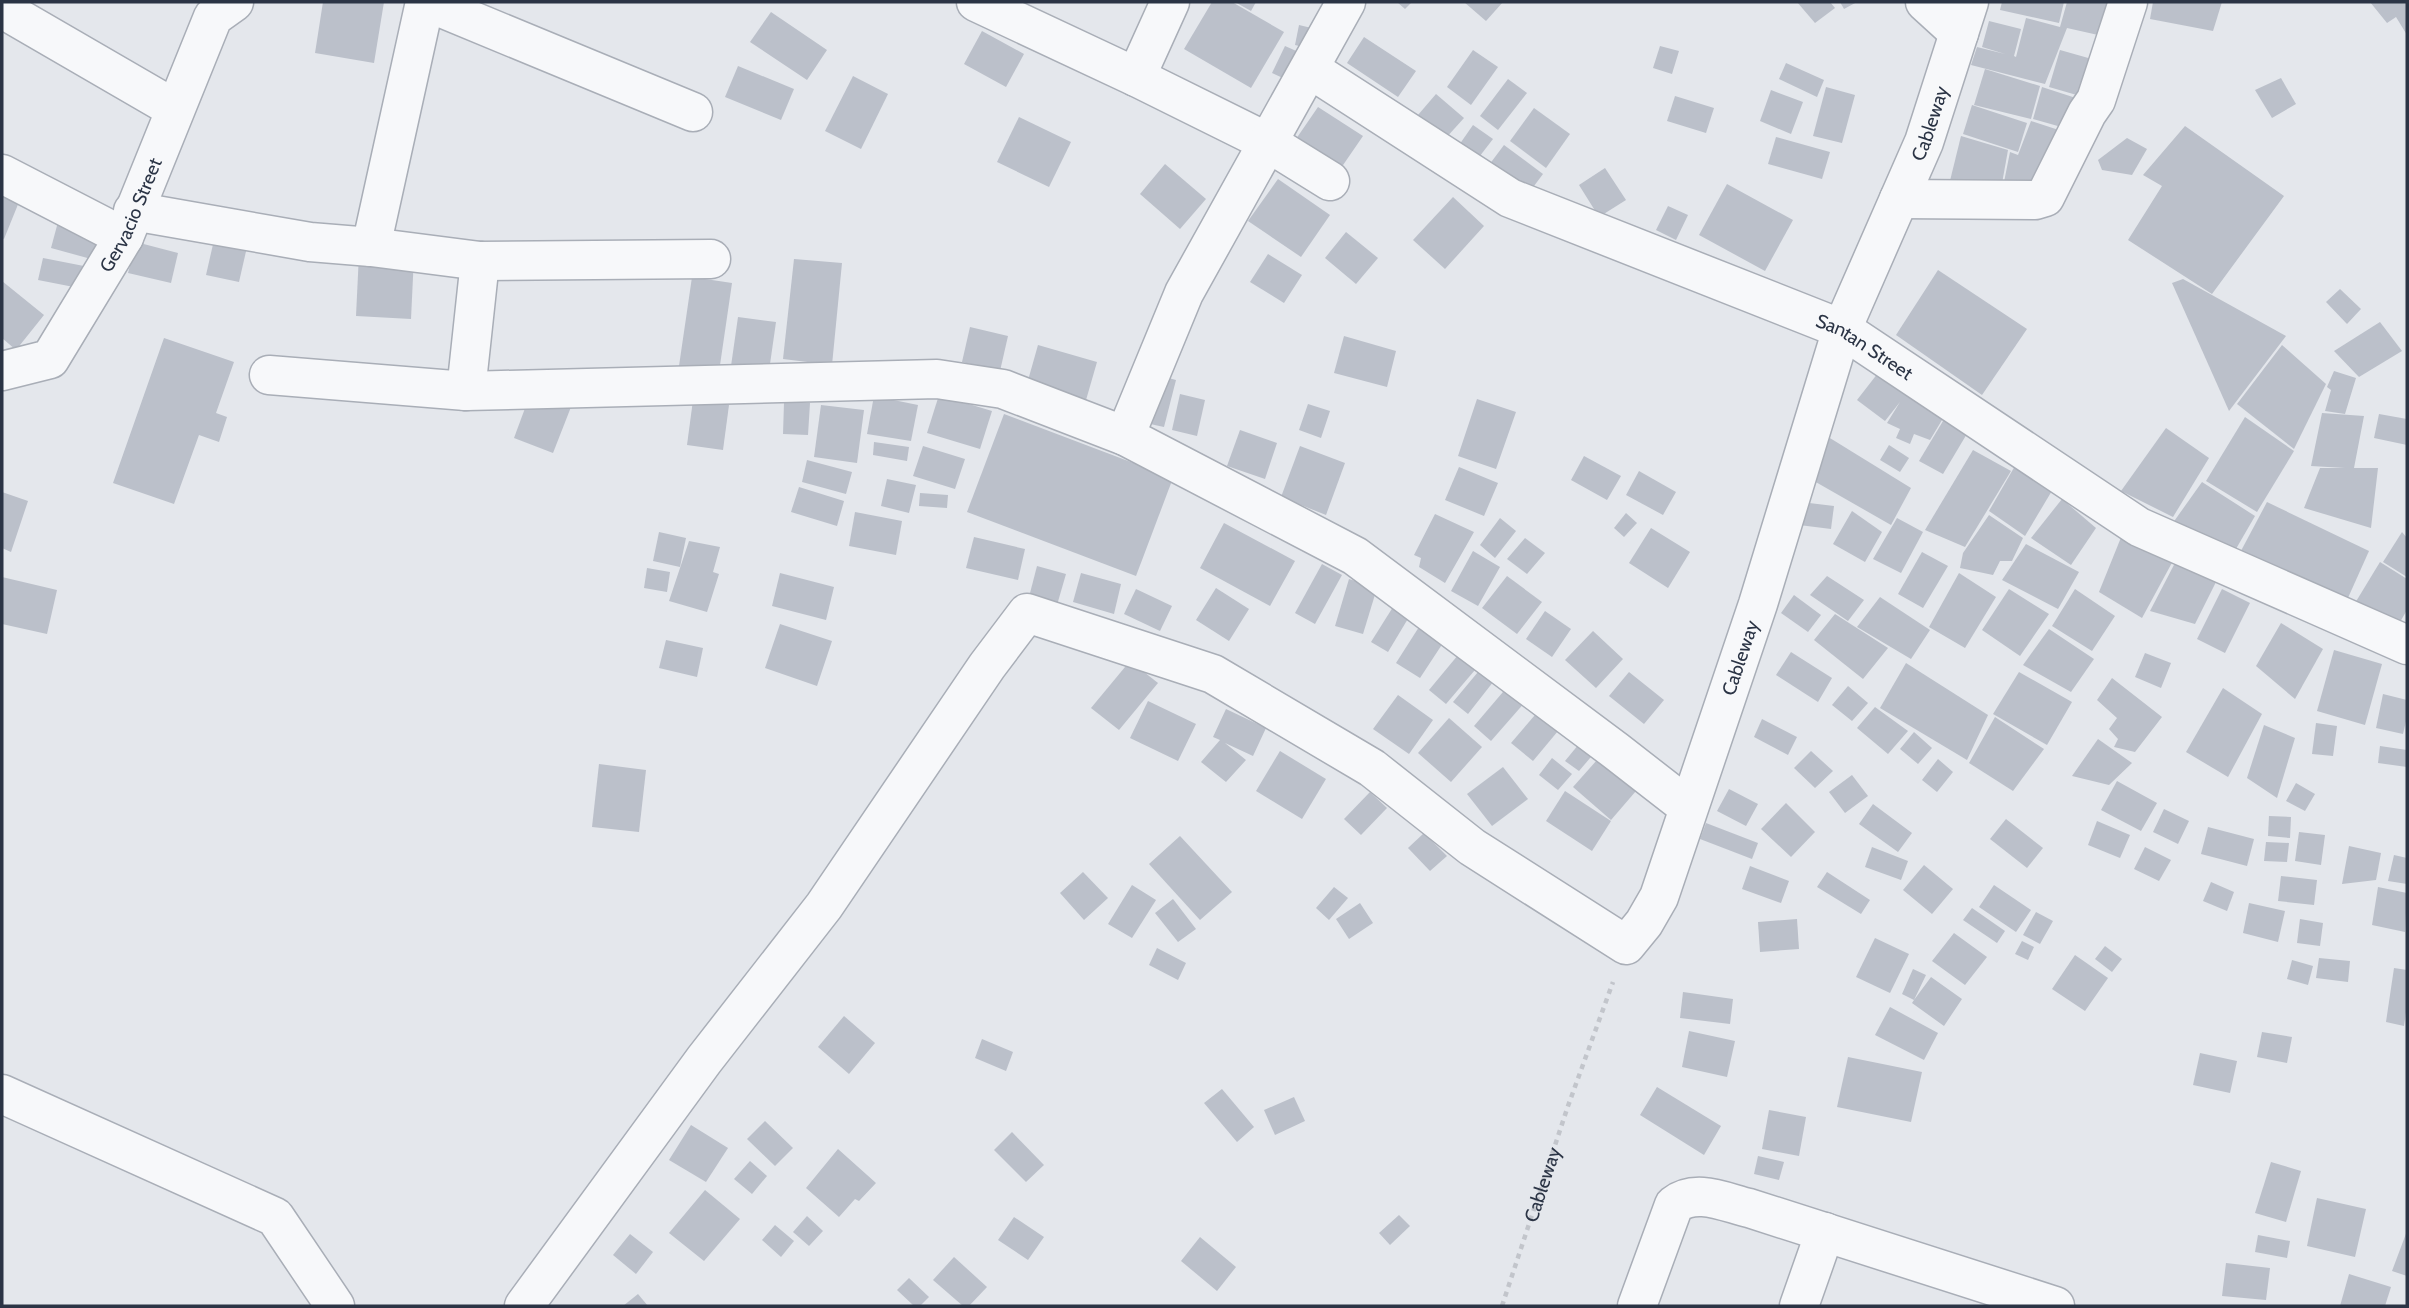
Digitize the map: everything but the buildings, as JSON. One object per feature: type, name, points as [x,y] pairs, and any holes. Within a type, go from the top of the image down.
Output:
[{"type":"street","points":[[371,247],[426,2],[692,112]]},
{"type":"street","points":[[976,2],[1136,76],[1267,142],[1330,181]]},
{"type":"street","points":[[1136,76],[1170,2]]},
{"type":"street","points":[[1125,436],[1184,293],[1346,2]]},
{"type":"street","points":[[1926,2],[1964,17]]},
{"type":"street","points":[[1899,199],[2035,200],[2045,197],[2096,100],[2128,2]]},
{"type":"street","name":"Gervacio Street","points":[[2,371],[50,359],[129,224],[175,109],[223,9]]},
{"type":"street","points":[[6,11],[175,109]]},
{"type":"street","name":"Cableway","points":[[1626,944],[1644,923],[1659,897],[1758,604],[1842,329],[1924,142],[1964,17]]},
{"type":"street","name":"Santan Street","points":[[1310,69],[1510,198],[1842,329],[2139,527],[2407,645]]},
{"type":"street","points":[[2,174],[129,224],[371,247],[480,261],[710,259]]},
{"type":"street","points":[[466,391],[480,261]]},
{"type":"street","points":[[269,374],[466,391],[937,379],[1003,389],[1125,436],[1355,556],[1688,807]]},
{"type":"street","points":[[524,1306],[704,1060],[824,906],[963,700],[1027,613],[1213,674],[1372,768],[1472,847],[1626,944]]},
{"type":"street","points":[[2,1094],[275,1217],[335,1306]]},
{"type":"street","points":[[1637,1306],[1674,1205],[1684,1198],[1701,1196],[1825,1232],[1958,1292],[2054,1306]]},
{"type":"street","points":[[1799,1306],[1825,1232]]},
{"type":"path","name":"Cableway","points":[[1502,1306],[1568,1106],[1626,944]]}]
